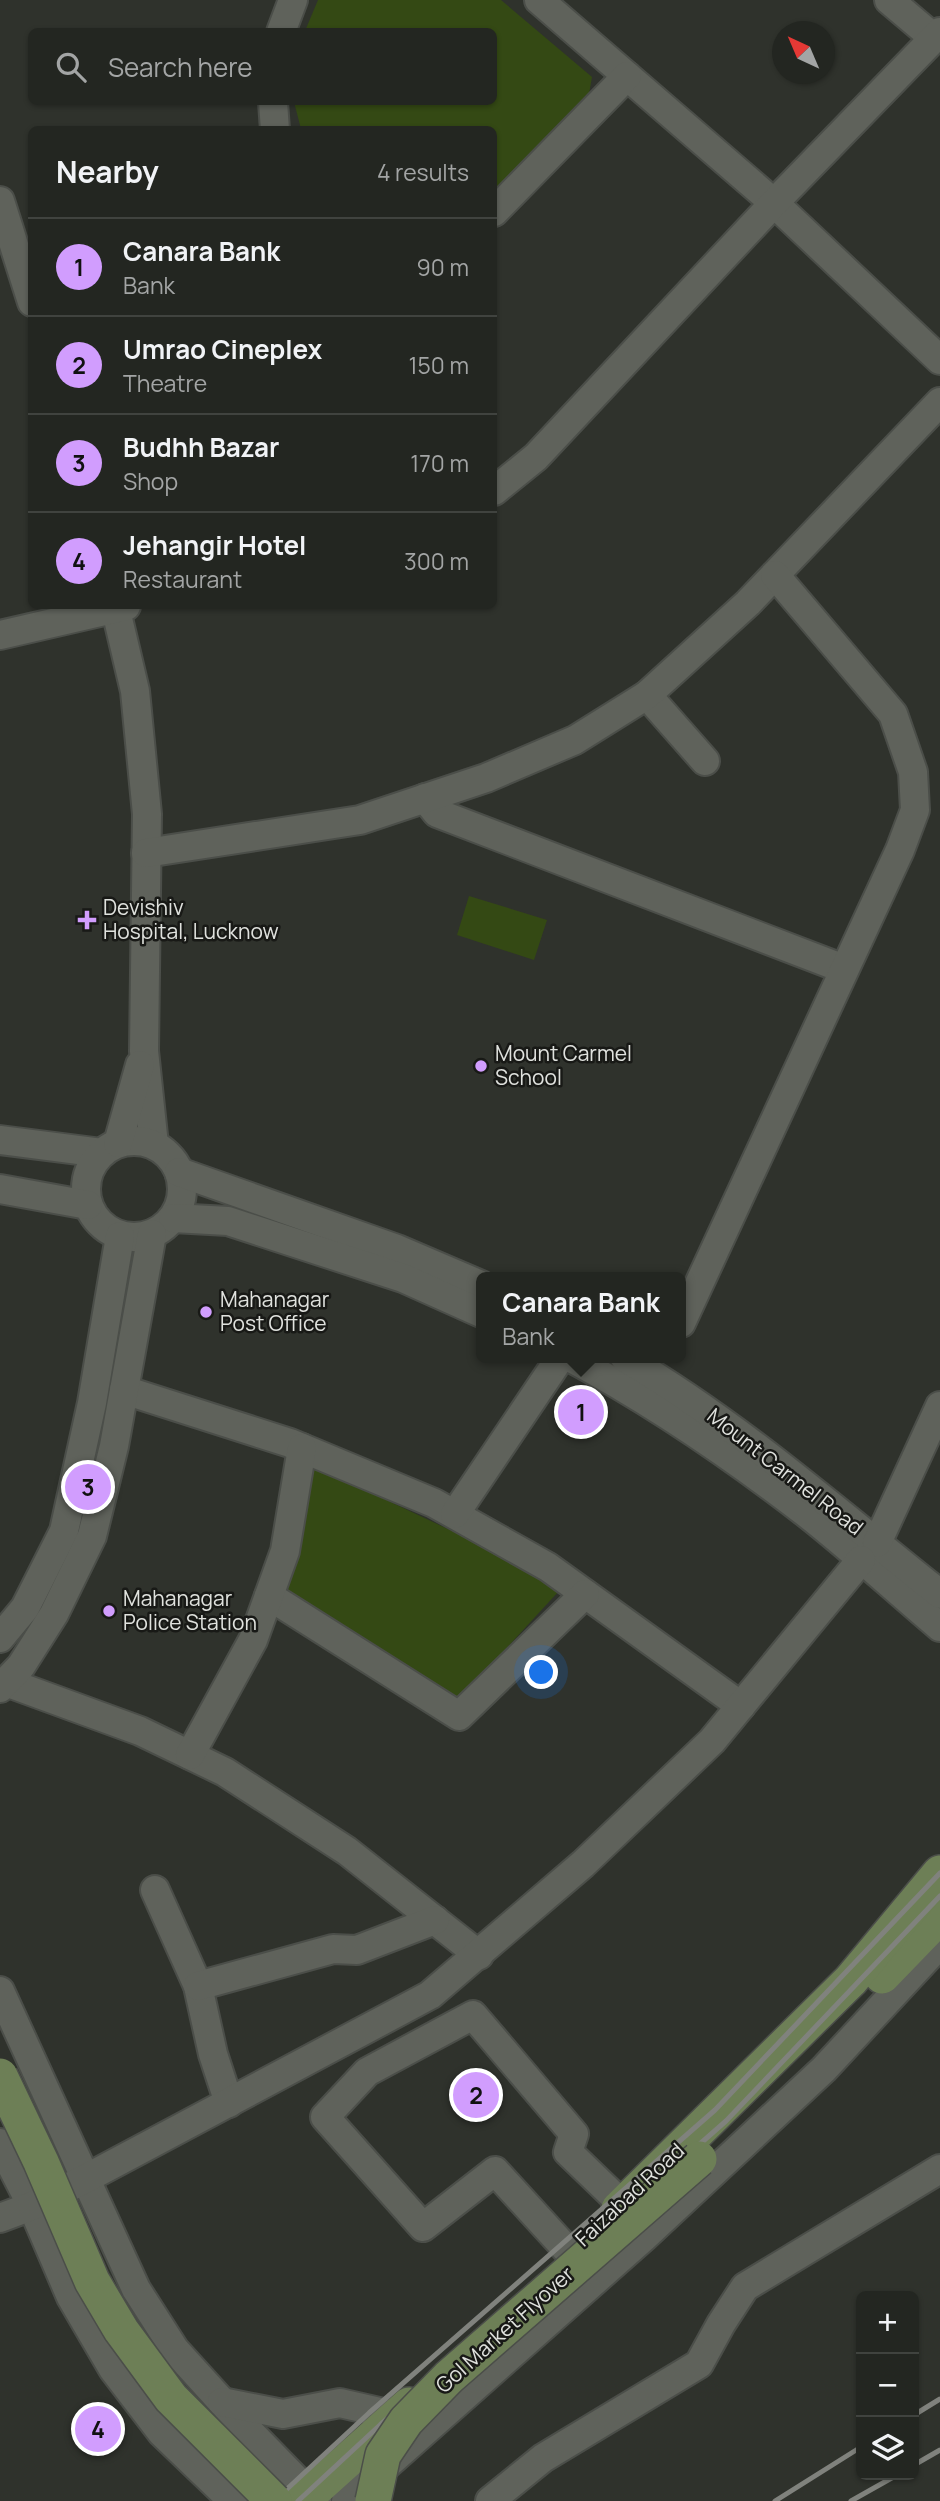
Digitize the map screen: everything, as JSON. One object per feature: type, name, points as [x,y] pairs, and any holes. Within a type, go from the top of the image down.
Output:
[{"type":"main road","name":"Faizabad Road","points":[[310,2499],[569,2252],[623,2205],[851,1980],[940,1873]]},
{"type":"main road","name":"Gol Market Flyover","points":[[373,2501],[383,2455],[415,2412],[449,2377],[699,2159],[784,2077],[940,1916]]},
{"type":"main road","points":[[0,2076],[41,2162],[92,2281],[121,2330],[171,2398],[274,2501]]},
{"type":"street","points":[[282,28],[293,0]]},
{"type":"street","points":[[539,0],[774,203],[939,357]]},
{"type":"street","points":[[497,489],[536,457],[774,203],[937,35],[889,0]]},
{"type":"street","points":[[497,209],[627,76]]},
{"type":"street","points":[[273,105],[275,126]]},
{"type":"street","points":[[0,201],[28,289]]},
{"type":"street","points":[[146,853],[360,820],[486,778],[575,740],[647,695],[748,603],[940,402]]},
{"type":"street","points":[[686,1312],[900,850],[915,810],[913,772],[893,714],[775,575]]},
{"type":"street","points":[[0,635],[107,609]]},
{"type":"street","points":[[120,609],[135,691],[147,814],[144,1051],[154,1145]]},
{"type":"street","points":[[647,695],[705,761]]},
{"type":"street","points":[[425,798],[438,813],[844,970]]},
{"type":"street","points":[[144,1051],[110,1148],[90,1168],[85,1186],[88,1205],[99,1224],[120,1236],[138,1238],[162,1226],[228,1221],[403,1278],[476,1310]]},
{"type":"street","points":[[0,1140],[110,1148],[137,1141],[154,1145],[170,1156],[179,1172],[182,1196],[162,1226],[92,1536],[54,1614],[21,1666],[3,1685],[140,1731],[225,1772],[347,1852],[479,1955]]},
{"type":"street","points":[[179,1172],[397,1249],[476,1283]]},
{"type":"street","points":[[0,1189],[88,1205]]},
{"type":"street","points":[[0,1638],[26,1608],[64,1531],[92,1403],[120,1236]]},
{"type":"street","points":[[455,1514],[558,1363]]},
{"type":"street","points":[[580,1363],[613,1380],[655,1378]]},
{"type":"street","points":[[632,1363],[655,1378],[702,1438],[796,1506],[869,1551],[940,1627]]},
{"type":"street","points":[[124,1390],[302,1448],[434,1503],[548,1567],[741,1706]]},
{"type":"street","points":[[0,2218],[32,2206],[85,2179],[430,1995],[479,1955],[603,1845],[712,1741],[869,1551],[940,1406]]},
{"type":"street","points":[[190,1755],[253,1640],[285,1551],[302,1448]]},
{"type":"street","name":"Mount Carmel Road","points":[[869,1551],[940,1594]]},
{"type":"street","points":[[269,1596],[459,1716],[585,1594]]},
{"type":"street","points":[[155,1890],[198,1986],[213,2054],[229,2103]]},
{"type":"street","points":[[198,1986],[333,1949],[357,1950],[435,1920]]},
{"type":"street","name":"Faizabad Road","points":[[346,2501],[644,2237],[814,2078],[940,1944]]},
{"type":"street","points":[[0,1991],[136,2289],[175,2350],[310,2499]]},
{"type":"street","points":[[430,1995],[451,2027]]},
{"type":"street","points":[[569,2252],[495,2171],[423,2227],[325,2117],[367,2072],[473,2015],[574,2134],[568,2152],[623,2205]]},
{"type":"street","points":[[0,2143],[32,2206],[71,2297],[113,2369],[162,2433],[233,2501]]},
{"type":"street","points":[[489,2501],[543,2458],[699,2364],[720,2323],[746,2287],[940,2169]]},
{"type":"street","points":[[222,2402],[283,2414],[340,2403],[397,2416]]},
{"type":"green space","points":[[318,0],[501,0],[592,77],[589,94],[497,188],[497,126],[300,126],[295,105],[497,105],[497,28],[306,28]]},
{"type":"green space","points":[[469,896],[547,920],[534,960],[457,935]]},
{"type":"green space","points":[[314,1466],[484,1546],[559,1591],[456,1703],[285,1590]]},
{"type":"railway","points":[[274,2501],[369,2413],[715,2110],[940,1873]]},
{"type":"railway","points":[[298,2501],[380,2425],[726,2121],[940,1896]]},
{"type":"railway","points":[[919,2412],[940,2399]]},
{"type":"railway","points":[[775,2501],[856,2450]]},
{"type":"railway","points":[[919,2462],[940,2450]]},
{"type":"railway","points":[[851,2501],[888,2480]]},
{"type":"place","name":"Devishiv Hospital, Lucknow","points":[[87,920]]},
{"type":"place","name":"Mount Carmel School","points":[[481,1066]]},
{"type":"place","name":"Mahanagar Post Office","points":[[206,1312]]},
{"type":"place","name":"Canara Bank","points":[[581,1412]]},
{"type":"place","name":"Budhh Bazar","points":[[88,1487]]},
{"type":"place","name":"Mahanagar Police Station","points":[[109,1611]]},
{"type":"place","name":"Umrao Cineplex","points":[[476,2095]]},
{"type":"place","name":"Jehangir Hotel","points":[[98,2429]]}]
